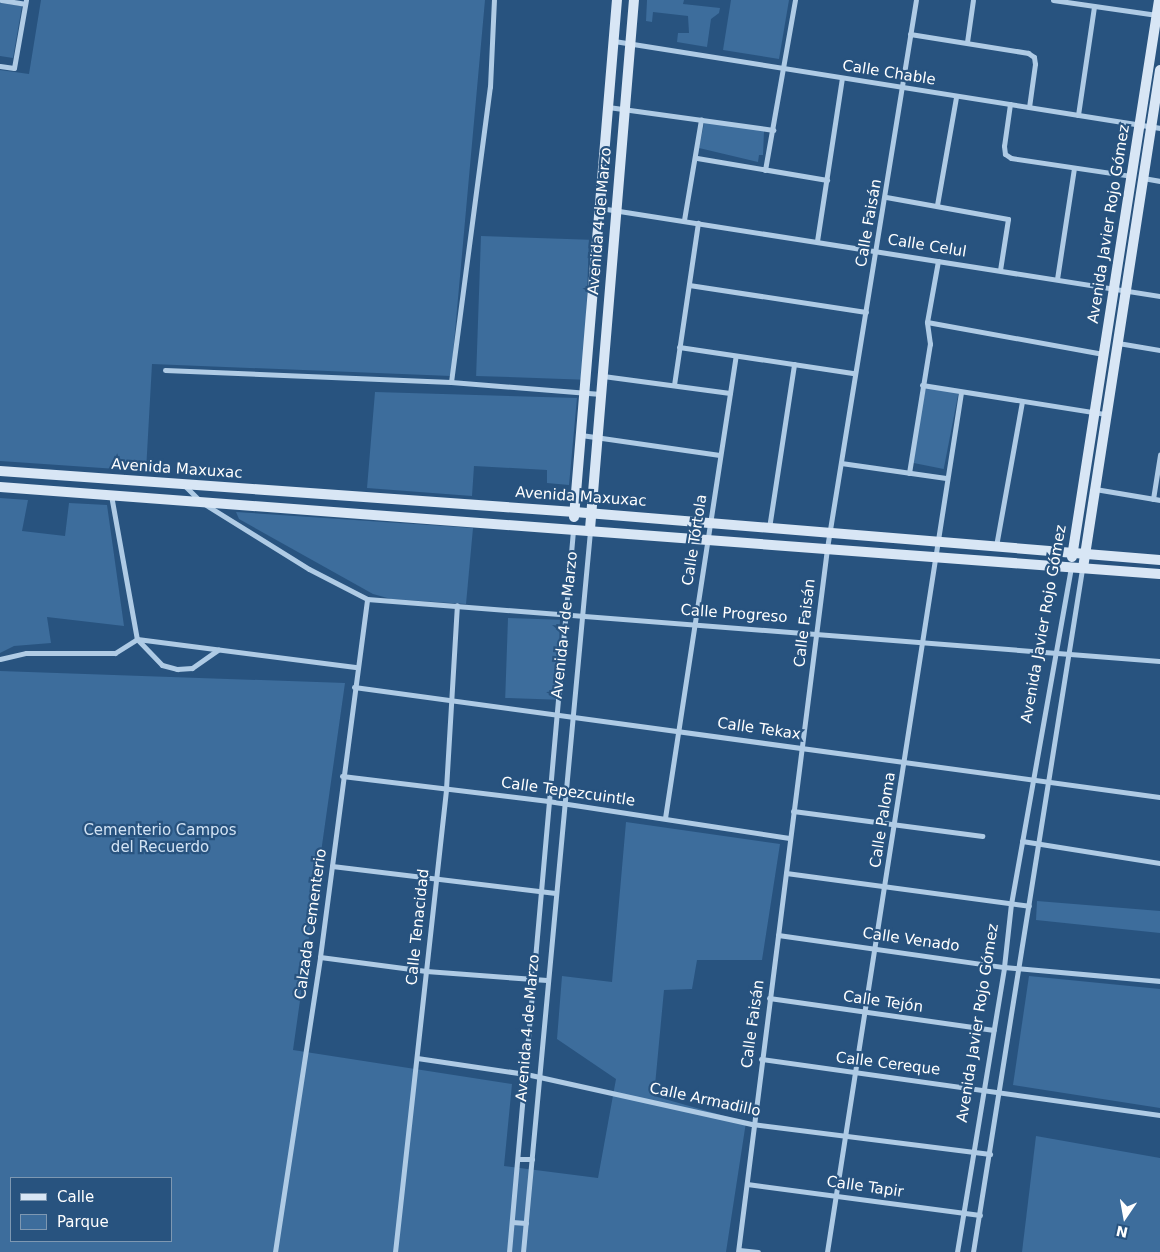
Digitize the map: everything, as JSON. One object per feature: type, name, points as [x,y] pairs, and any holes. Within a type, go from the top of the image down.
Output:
[{"type":"main road","name":"Avenida 4 de Marzo","points":[[573,527],[617,0]]},
{"type":"main road","name":"Avenida 4 de Marzo","points":[[590,529],[634,0]]},
{"type":"main road","name":"Avenida Javier Rojo Gómez","points":[[1071,567],[1159,0]]},
{"type":"main road","name":"Avenida Javier Rojo Gómez","points":[[1082,568],[1143,178],[1156,127],[1160,70]]},
{"type":"main road","name":"Avenida Maxuxac","points":[[0,471],[592,513],[1160,560]]},
{"type":"main road","name":"Avenida Maxuxac","points":[[0,487],[573,527],[1160,574]]},
{"type":"main road","points":[[1034,550],[1034,564]]},
{"type":"main road","points":[[1127,557],[1127,572]]},
{"type":"street","points":[[0,66],[14,68],[26,2],[1,0]]},
{"type":"street","points":[[452,382],[490,87],[494,0]]},
{"type":"street","points":[[765,170],[795,0]]},
{"type":"street","name":"Calle Faisán","points":[[738,1251],[752,1124],[827,548],[854,373],[904,88],[916,0]]},
{"type":"street","points":[[967,42],[973,0]]},
{"type":"street","points":[[1053,0],[1156,15]]},
{"type":"street","points":[[1078,114],[1094,6]]},
{"type":"street","points":[[910,34],[1028,53],[1034,57],[1029,107]]},
{"type":"street","name":"Calle Chable","points":[[614,41],[956,97],[1156,127]]},
{"type":"street","points":[[817,241],[842,78]]},
{"type":"street","points":[[937,205],[956,97]]},
{"type":"street","points":[[1010,104],[1005,154],[1011,158],[1132,176]]},
{"type":"street","points":[[608,107],[772,130]]},
{"type":"street","points":[[684,220],[697,158],[702,119]]},
{"type":"street","points":[[697,158],[827,180]]},
{"type":"street","points":[[1057,279],[1074,168]]},
{"type":"street","points":[[1143,178],[1160,181]]},
{"type":"street","points":[[886,197],[1008,219],[1000,270]]},
{"type":"street","name":"Calle Celul","points":[[600,208],[1160,296]]},
{"type":"street","points":[[674,384],[698,222]]},
{"type":"street","points":[[909,472],[930,344],[927,322],[938,261]]},
{"type":"street","points":[[689,286],[866,312]]},
{"type":"street","points":[[927,322],[1104,354]]},
{"type":"street","points":[[1118,343],[1160,350]]},
{"type":"street","points":[[678,347],[854,373]]},
{"type":"street","name":"Calle Tórtola","points":[[665,818],[693,624],[710,538],[720,455],[736,356]]},
{"type":"street","points":[[769,528],[794,364]]},
{"type":"street","points":[[165,370],[452,382],[585,391],[601,394]]},
{"type":"street","points":[[603,376],[730,393]]},
{"type":"street","points":[[922,385],[1106,414]]},
{"type":"street","name":"Calle Paloma","points":[[827,1252],[877,948],[936,541],[961,392]]},
{"type":"street","points":[[996,546],[1022,402]]},
{"type":"street","points":[[581,435],[720,455]]},
{"type":"street","points":[[1153,499],[1160,455]]},
{"type":"street","points":[[840,463],[946,478]]},
{"type":"street","points":[[183,484],[200,501],[308,569],[367,599]]},
{"type":"street","points":[[1095,489],[1160,500]]},
{"type":"street","points":[[111,494],[137,639],[162,665],[177,669],[192,668],[218,650]]},
{"type":"street","name":"Avenida 4 de Marzo","points":[[509,1252],[573,527]]},
{"type":"street","name":"Avenida 4 de Marzo","points":[[523,1252],[540,1077],[554,894],[590,529]]},
{"type":"street","name":"Avenida Javier Rojo Gómez","points":[[957,1252],[1004,966],[1010,904],[1053,652],[1071,567]]},
{"type":"street","name":"Avenida Javier Rojo Gómez","points":[[973,1252],[1020,967],[1082,568]]},
{"type":"street","name":"Calle Progreso","points":[[367,599],[581,614],[1160,661]]},
{"type":"street","name":"Calzada Cementerio","points":[[275,1252],[320,957],[342,776],[367,599]]},
{"type":"street","name":"Calle Tenacidad","points":[[396,1252],[446,789],[457,605]]},
{"type":"street","points":[[0,659],[26,653],[115,653],[137,639],[357,667]]},
{"type":"street","name":"Calle Tekax","points":[[354,687],[1160,797]]},
{"type":"street","name":"Calle Tepezcuintle","points":[[342,776],[563,803],[789,838]]},
{"type":"street","points":[[793,811],[894,826],[982,836]]},
{"type":"street","points":[[1022,841],[1160,863]]},
{"type":"street","points":[[332,866],[436,881],[554,894]]},
{"type":"street","points":[[786,873],[1029,906]]},
{"type":"street","name":"Calle Venado","points":[[778,935],[1004,966],[1160,981]]},
{"type":"street","points":[[320,957],[426,971],[547,980]]},
{"type":"street","name":"Calle Tejón","points":[[769,998],[994,1030]]},
{"type":"street","name":"Calle Armadillo","points":[[417,1058],[526,1074],[752,1124],[990,1154]]},
{"type":"street","name":"Calle Cereque","points":[[761,1058],[856,1073],[1160,1114]]},
{"type":"street","points":[[518,1159],[532,1160]]},
{"type":"street","name":"Calle Tapir","points":[[746,1184],[980,1215]]},
{"type":"street","points":[[512,1222],[526,1223]]},
{"type":"street","points":[[738,1251],[758,1252]]},
{"type":"green space","points":[[41,0],[485,0],[451,376],[152,364],[146,471],[0,461],[0,70],[29,74]]},
{"type":"green space","points":[[647,0],[684,0],[683,4],[720,8],[719,13],[711,19],[707,47],[677,42],[678,33],[689,33],[688,16],[653,12],[652,22],[646,21]]},
{"type":"green space","points":[[731,0],[789,0],[779,59],[723,50]]},
{"type":"green space","points":[[0,3],[22,6],[13,58],[0,56]]},
{"type":"green space","points":[[705,119],[764,131],[763,155],[759,155],[758,162],[699,148]]},
{"type":"green space","points":[[481,236],[589,240],[584,380],[476,376]]},
{"type":"green space","points":[[926,387],[958,393],[944,469],[911,463]]},
{"type":"green space","points":[[375,392],[577,398],[569,485],[547,483],[547,470],[474,466],[472,496],[367,488]]},
{"type":"green space","points":[[0,498],[28,500],[22,531],[65,536],[69,503],[107,505],[124,626],[47,617],[51,643],[14,646],[0,653]]},
{"type":"green space","points":[[236,512],[473,528],[466,604],[391,599],[373,594],[239,519]]},
{"type":"green space","points":[[508,618],[560,620],[557,700],[505,698]]},
{"type":"green space","name":"Cementerio Campos del Recuerdo","points":[[0,671],[345,683],[293,1050],[512,1084],[504,1166],[598,1178],[616,1079],[557,1039],[562,976],[612,982],[626,822],[780,844],[762,960],[697,960],[692,989],[664,990],[654,1096],[746,1122],[726,1252],[0,1252]]},
{"type":"green space","points":[[1037,901],[1160,911],[1160,933],[1036,920]]},
{"type":"green space","points":[[1029,976],[1160,989],[1160,1108],[1013,1085]]},
{"type":"green space","points":[[1036,1136],[1160,1158],[1160,1252],[1022,1252]]}]
